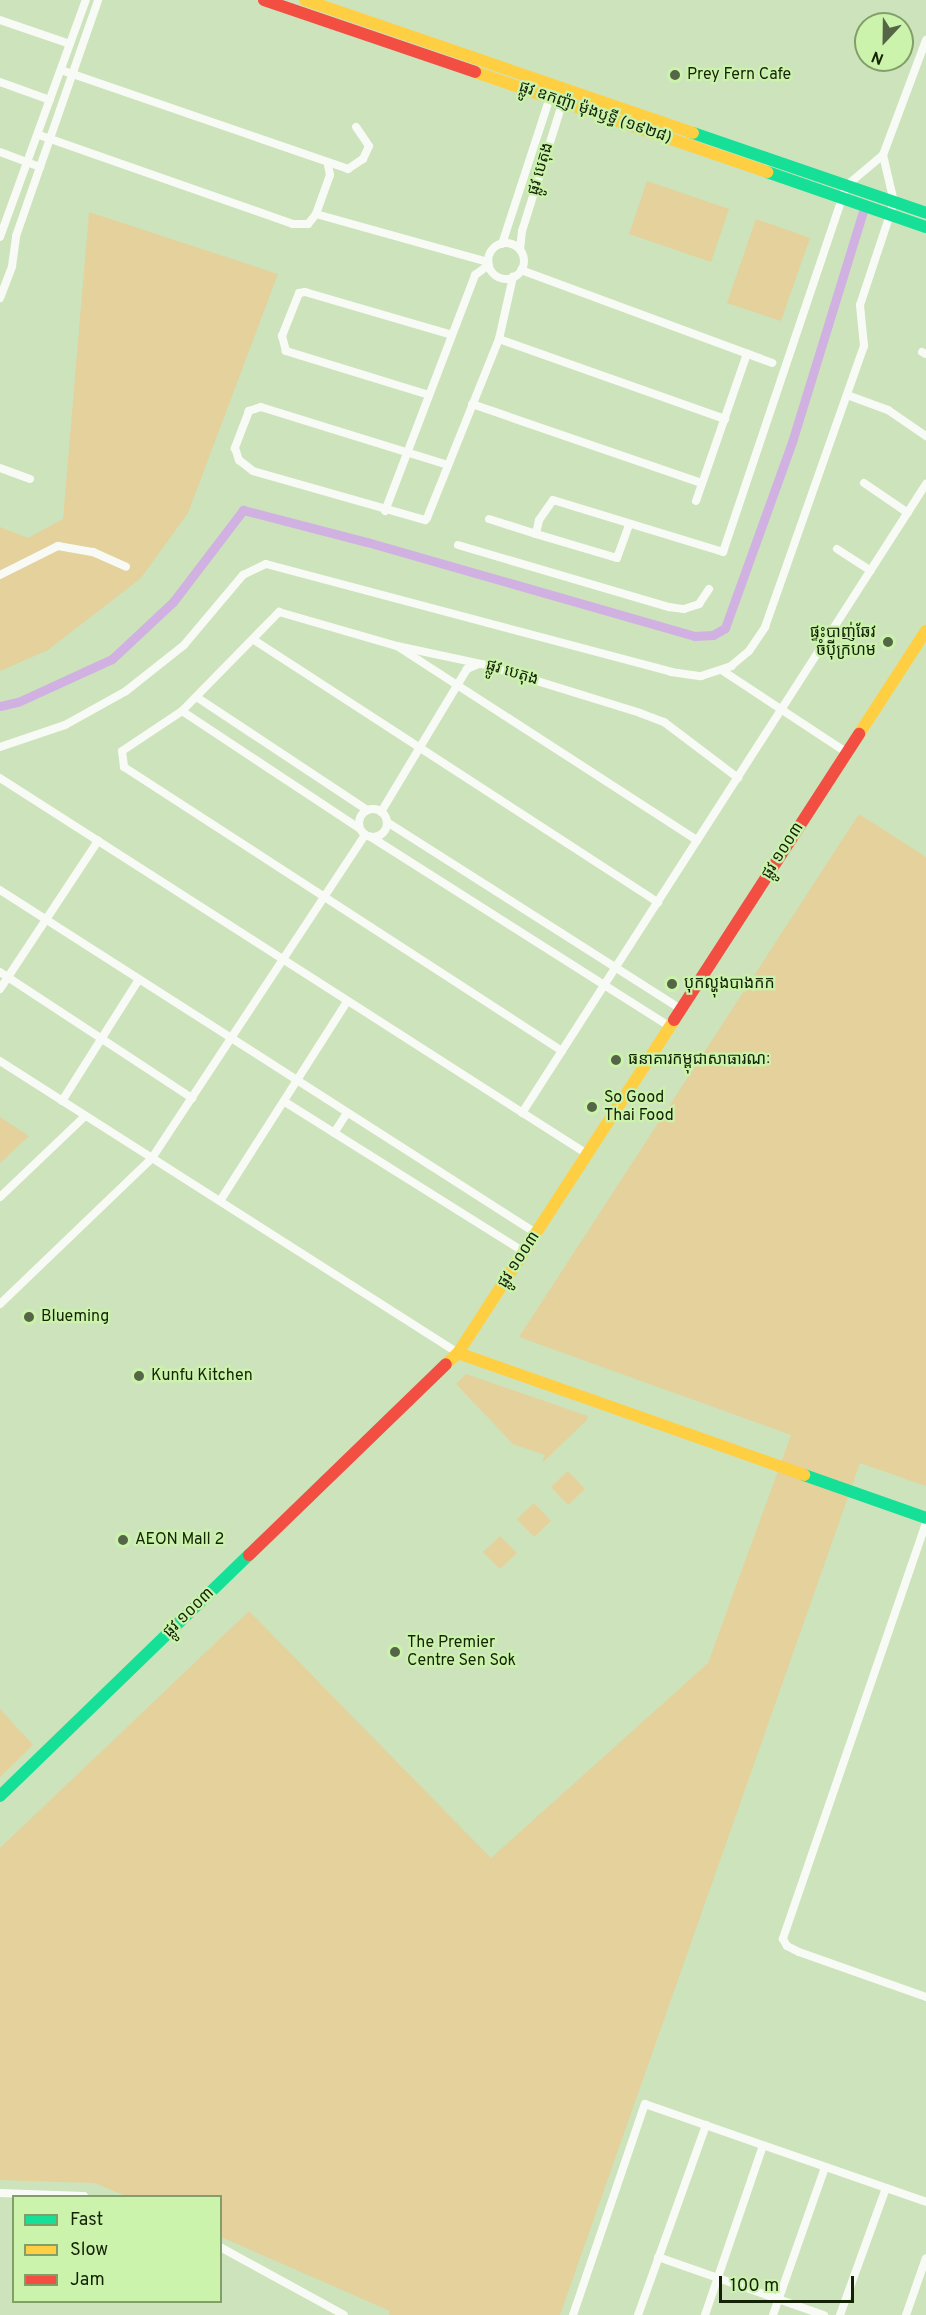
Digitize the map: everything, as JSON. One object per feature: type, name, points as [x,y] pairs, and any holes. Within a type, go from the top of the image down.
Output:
[{"type":"main road","name":"ផ្លូវ ឧកញ៉ា ម៉ុងឫទ្ធី (១៩២៨)","points":[[264,0],[562,102],[888,207],[926,227]]},
{"type":"main road","name":"ផ្លូវ ឧកញ៉ា ម៉ុងឫទ្ធី (១៩២៨)","points":[[305,0],[567,90],[849,194]]},
{"type":"main road","name":"ផ្លូវ ឧកញ៉ា ម៉ុងឫទ្ធី (១៩២៨)","points":[[888,207],[926,213]]},
{"type":"main road","name":"ផ្លូវ ១០០៣","points":[[0,1796],[459,1353],[926,631]]},
{"type":"main road","points":[[459,1353],[926,1518]]},
{"type":"street","points":[[16,236],[2,232],[86,0]]},
{"type":"street","points":[[0,298],[12,266],[16,236],[98,0]]},
{"type":"street","points":[[0,20],[70,44]]},
{"type":"street","points":[[536,534],[539,520],[553,500],[723,552],[849,194],[883,155],[926,40]]},
{"type":"street","points":[[61,70],[328,165],[348,169],[363,159],[369,146],[356,127]]},
{"type":"street","points":[[0,82],[50,100]]},
{"type":"street","name":"ផ្លូវ បេតុង","points":[[502,244],[554,86]]},
{"type":"street","name":"ផ្លូវ បេតុង","points":[[520,250],[522,231],[567,90]]},
{"type":"street","points":[[39,135],[293,224],[308,224],[316,214],[330,175],[328,165]]},
{"type":"street","points":[[0,152],[40,167]]},
{"type":"street","points":[[0,747],[65,725],[126,691],[184,645],[243,575],[266,564],[671,672],[701,676],[723,671],[749,651],[765,627],[864,346],[860,306],[888,207],[883,155]]},
{"type":"street","points":[[316,214],[489,264],[497,276],[513,277]]},
{"type":"street","points":[[386,511],[407,453],[475,275],[489,264],[492,250],[502,244],[520,250],[524,260],[521,270],[513,277],[499,339],[448,465],[425,520],[386,511],[248,468],[236,455],[236,448],[249,411],[261,407],[407,453],[448,465]]},
{"type":"street","points":[[521,270],[772,363]]},
{"type":"street","points":[[429,395],[286,351],[282,336],[299,293],[305,292],[453,335]]},
{"type":"street","points":[[499,339],[725,419]]},
{"type":"street","points":[[696,501],[747,354]]},
{"type":"street","points":[[847,395],[888,410],[926,436]]},
{"type":"street","points":[[472,404],[702,483]]},
{"type":"street","points":[[0,468],[30,479]]},
{"type":"street","points":[[864,483],[908,513]]},
{"type":"street","points":[[522,1113],[926,484]]},
{"type":"street","points":[[489,519],[617,558],[629,525]]},
{"type":"street","points":[[458,544],[669,607],[684,609],[699,604],[709,589]]},
{"type":"street","points":[[0,575],[58,546],[93,552],[126,567]]},
{"type":"street","points":[[837,549],[871,571]]},
{"type":"street","name":"ផ្លូវ បេតុង","points":[[254,640],[279,612],[397,646],[482,664],[664,722],[738,778]]},
{"type":"street","points":[[562,1051],[124,767],[122,751],[198,698],[254,640],[658,902]]},
{"type":"street","points":[[397,646],[458,688],[698,840]]},
{"type":"street","points":[[381,812],[458,688],[467,669],[482,664]]},
{"type":"street","points":[[723,671],[846,752]]},
{"type":"street","points":[[198,698],[367,810],[381,812]]},
{"type":"street","points":[[182,711],[365,833],[669,1026]]},
{"type":"street","points":[[0,778],[587,1154]]},
{"type":"street","points":[[0,1305],[152,1158],[365,833],[360,815],[367,810]]},
{"type":"street","points":[[381,812],[387,822],[680,1010]]},
{"type":"street","points":[[365,833],[383,833],[387,822]]},
{"type":"street","points":[[0,988],[4,975],[46,920],[99,841]]},
{"type":"street","points":[[0,890],[536,1233]]},
{"type":"street","points":[[4,975],[192,1098]]},
{"type":"street","points":[[62,1101],[139,979]]},
{"type":"street","points":[[220,1201],[347,1002]]},
{"type":"street","points":[[0,1061],[459,1353]]},
{"type":"street","points":[[285,1102],[524,1252]]},
{"type":"street","points":[[334,1133],[347,1113]]},
{"type":"street","points":[[0,1197],[86,1116]]},
{"type":"street","points":[[926,1523],[783,1940],[787,1946],[799,1952],[926,1997]]},
{"type":"street","points":[[573,2315],[645,2104],[926,2202]]},
{"type":"street","points":[[638,2315],[706,2125]]},
{"type":"street","points":[[705,2315],[763,2146]]},
{"type":"street","points":[[773,2315],[825,2167]]},
{"type":"street","points":[[840,2315],[886,2188]]},
{"type":"street","points":[[0,2193],[56,2195]]},
{"type":"street","points":[[222,2248],[344,2315]]},
{"type":"street","points":[[658,2257],[824,2315]]},
{"type":"street","points":[[906,2315],[926,2258]]},
{"type":"shaded area","points":[[647,181],[729,209],[711,262],[629,234]]},
{"type":"shaded area","points":[[89,212],[278,274],[188,513],[141,578],[48,650],[0,671],[0,527],[28,538],[63,519]]},
{"type":"shaded area","points":[[756,219],[810,238],[781,321],[727,303]]},
{"type":"shaded area","points":[[859,814],[926,857],[926,1486],[860,1463],[560,2315],[389,2315],[390,2311],[222,2237],[222,2195],[124,2195],[94,2183],[0,2180],[0,1848],[249,1611],[491,1858],[708,1663],[791,1435],[519,1337]]},
{"type":"shaded area","points":[[0,1117],[29,1136],[0,1163]]},
{"type":"shaded area","points":[[466,1374],[588,1416],[587,1420],[542,1463],[545,1455],[513,1444],[456,1384]]},
{"type":"shaded area","points":[[568,1471],[585,1489],[568,1505],[551,1487]]},
{"type":"shaded area","points":[[534,1503],[551,1521],[534,1537],[517,1519]]},
{"type":"shaded area","points":[[500,1536],[517,1553],[500,1569],[483,1552]]},
{"type":"shaded area","points":[[0,1709],[33,1745],[0,1777]]},
{"type":"waterway","points":[[0,706],[18,702],[112,659],[173,602],[243,510],[367,542],[694,636],[713,635],[725,628],[792,442],[864,208]]},
{"type":"traffic: fast","points":[[693,133],[926,213]]},
{"type":"traffic: fast","points":[[767,172],[926,227]]},
{"type":"traffic: fast","points":[[804,1475],[926,1518]]},
{"type":"traffic: fast","points":[[0,1796],[249,1555]]},
{"type":"traffic: slow","points":[[305,0],[693,133]]},
{"type":"traffic: slow","points":[[475,72],[767,172]]},
{"type":"traffic: slow","points":[[859,734],[926,631]]},
{"type":"traffic: slow","points":[[446,1364],[458,1353],[674,1020]]},
{"type":"traffic: slow","points":[[458,1353],[804,1475]]},
{"type":"traffic: jam","points":[[264,0],[475,72]]},
{"type":"traffic: jam","points":[[674,1020],[859,734]]},
{"type":"traffic: jam","points":[[249,1555],[446,1364]]},
{"type":"place","name":"Prey Fern Cafe","points":[[675,75]]},
{"type":"place","name":"ផ្ទះបាញ់ឆែវ ចំប៉ីក្រហម","points":[[888,642]]},
{"type":"place","name":"បុកល្ហុងបាងកក","points":[[672,984]]},
{"type":"place","name":"ធនាគារកម្ពុជាសាធារណៈ","points":[[616,1060]]},
{"type":"place","name":"So Good Thai Food","points":[[592,1107]]},
{"type":"place","name":"Blueming","points":[[29,1317]]},
{"type":"place","name":"Kunfu Kitchen","points":[[139,1376]]},
{"type":"place","name":"AEON Mall 2","points":[[123,1540]]},
{"type":"place","name":"The Premier Centre Sen Sok","points":[[395,1652]]}]
